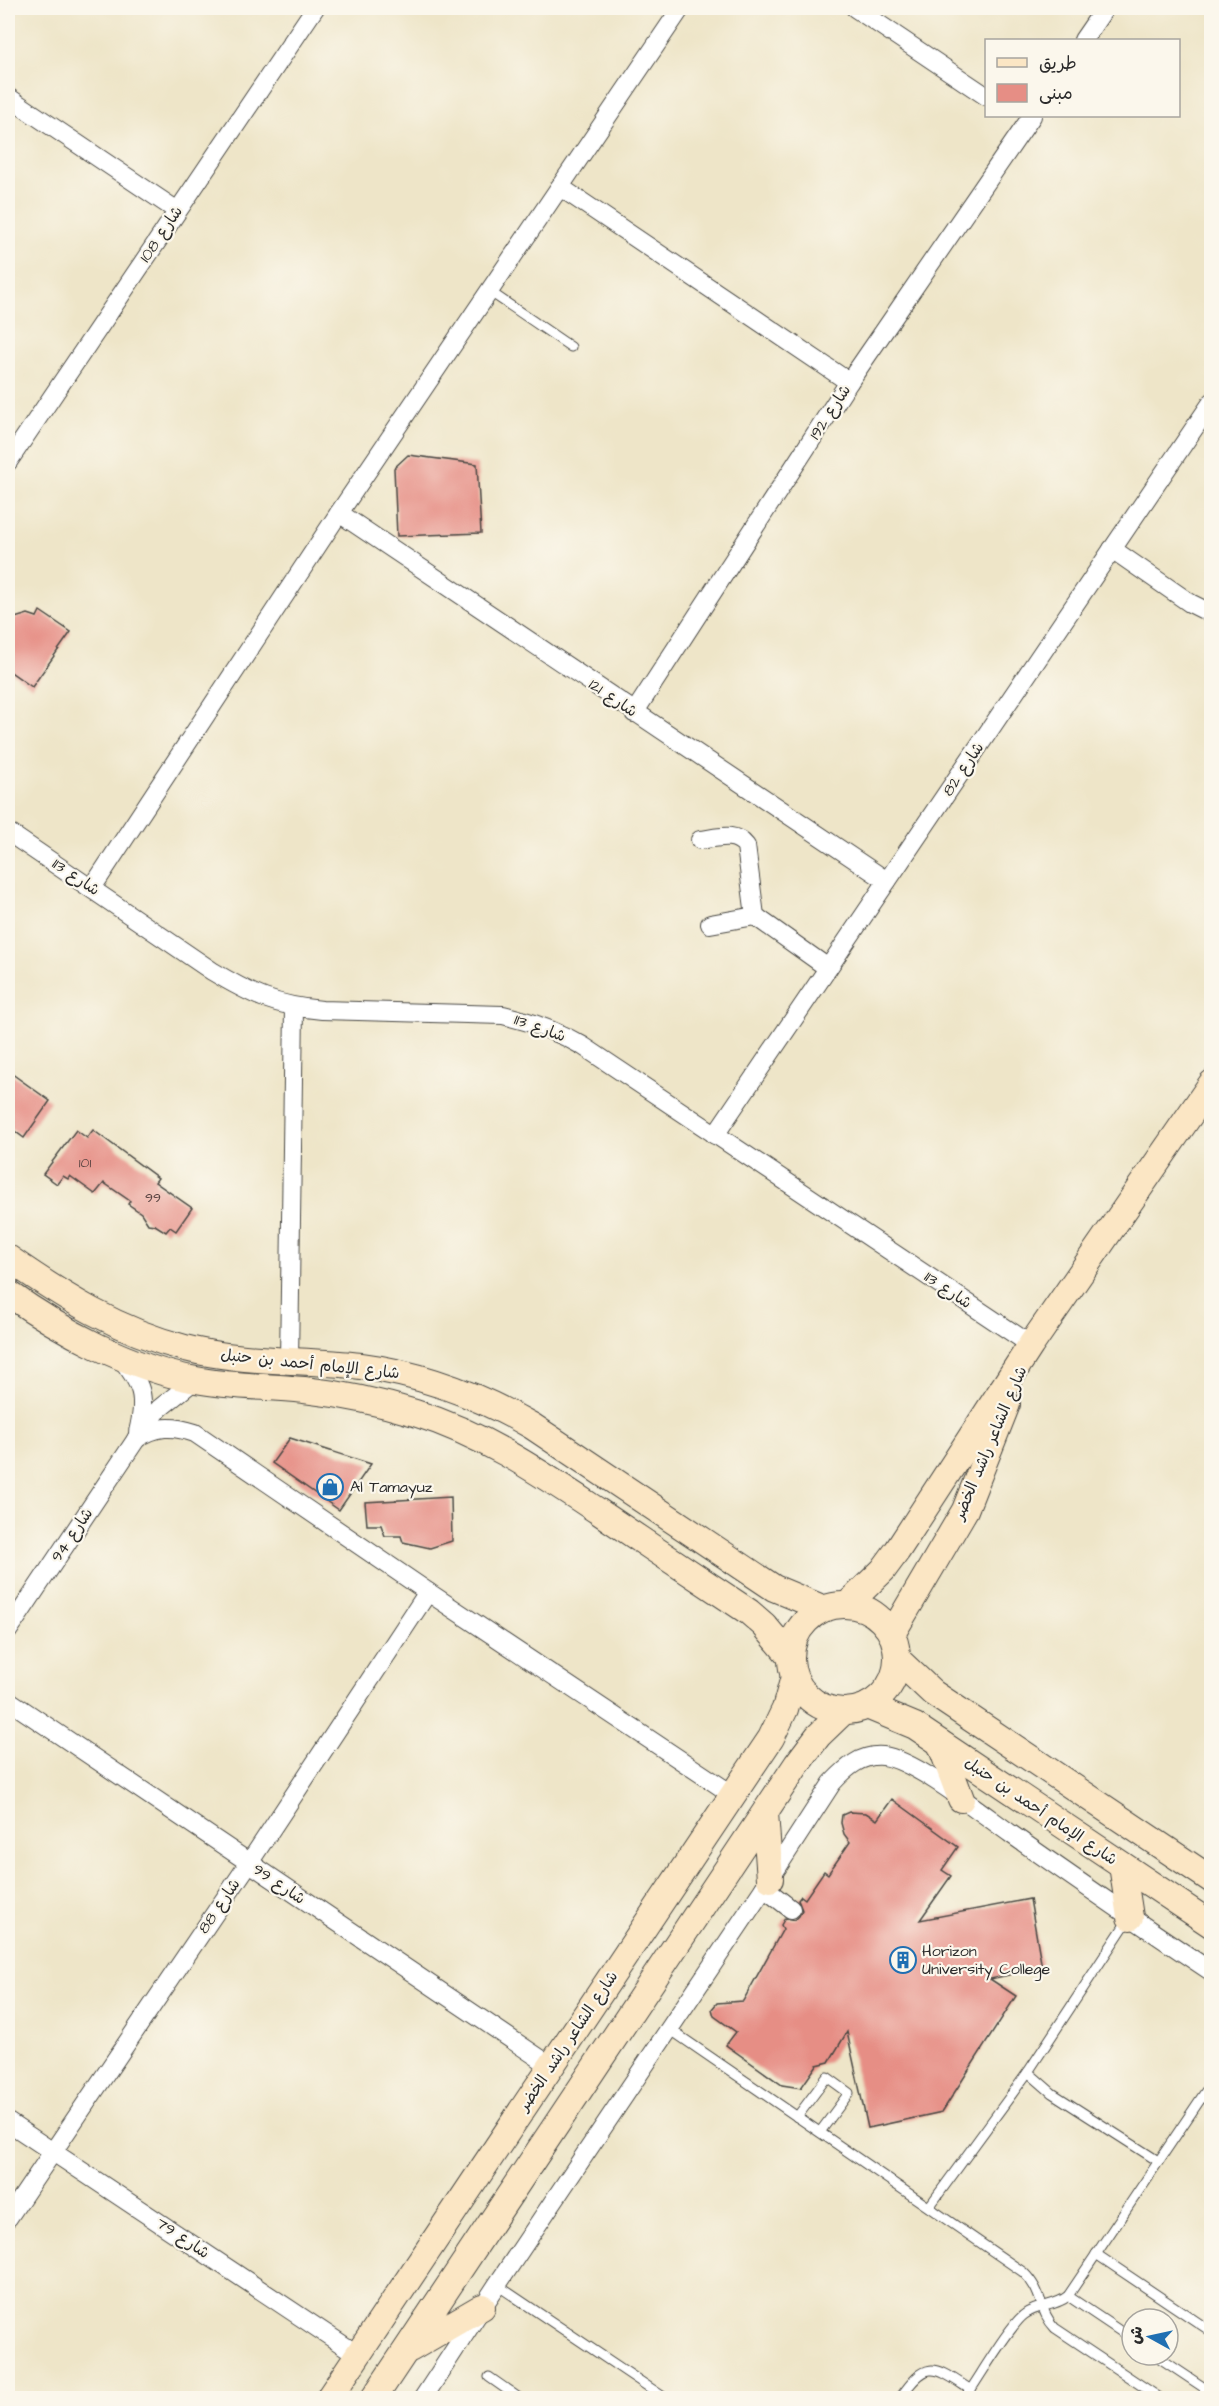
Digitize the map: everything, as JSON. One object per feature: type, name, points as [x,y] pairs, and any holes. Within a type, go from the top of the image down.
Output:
[{"type":"street","name":"شارع 108","points":[[8,462],[176,210],[315,8]]},
{"type":"street","points":[[92,888],[339,513],[681,8]]},
{"type":"street","points":[[855,8],[985,95]]},
{"type":"street","points":[[1084,39],[1105,8]]},
{"type":"street","points":[[8,97],[176,210]]},
{"type":"street","name":"شارع 192","points":[[634,713],[849,382],[1025,118]]},
{"type":"street","points":[[560,187],[849,382]]},
{"type":"street","name":"شارع 82","points":[[715,1135],[1212,402]]},
{"type":"street","name":"شارع 121","points":[[339,513],[887,881]]},
{"type":"street","points":[[1115,544],[1183,599],[1212,612]]},
{"type":"street","name":"شارع 113","points":[[8,832],[212,971],[270,1002],[294,1007],[503,1015],[531,1021],[558,1032],[583,1046],[1031,1345]]},
{"type":"street","points":[[700,840],[733,836],[741,839],[746,846],[755,916]]},
{"type":"street","points":[[710,924],[755,916],[828,968]]},
{"type":"street","points":[[289,1360],[294,1007]]},
{"type":"street","name":"شارع الشاعر راشد الخضر","points":[[848,1604],[883,1570],[897,1551],[1031,1345],[1208,1094]]},
{"type":"street","name":"شارع الإمام أحمد بن حنبل","points":[[8,1258],[110,1322],[148,1338],[187,1349],[230,1356],[360,1366],[425,1378],[498,1406],[532,1426],[774,1588],[822,1608]]},
{"type":"street","name":"شارع الإمام أحمد بن حنبل","points":[[8,1293],[74,1334],[185,1387],[305,1390],[355,1398],[414,1412],[473,1435],[528,1465],[749,1612],[764,1625],[792,1666]]},
{"type":"street","name":"شارع الشاعر راشد الخضر","points":[[892,1634],[965,1510],[1031,1345]]},
{"type":"street","name":"شارع 94","points":[[117,1354],[137,1380],[142,1391],[143,1409],[136,1439]]},
{"type":"street","points":[[185,1387],[183,1415],[195,1433]]},
{"type":"street","name":"شارع 94","points":[[8,1631],[136,1439],[160,1408],[185,1387]]},
{"type":"street","points":[[136,1439],[149,1431],[164,1427],[180,1428],[195,1433],[428,1592],[733,1795]]},
{"type":"street","name":"شارع 88","points":[[8,2218],[249,1863],[428,1592]]},
{"type":"street","points":[[374,2398],[807,1749],[855,1709],[879,1699],[888,1688],[895,1675],[898,1660],[892,1634],[884,1622],[862,1606],[848,1604],[822,1608],[806,1620],[795,1636],[792,1666],[804,1693],[819,1705],[855,1709]]},
{"type":"street","points":[[898,1660],[933,1693],[1212,1880]]},
{"type":"street","name":"شارع الشاعر راشد الخضر","points":[[329,2398],[779,1724],[792,1666]]},
{"type":"street","name":"شارع 99","points":[[8,1700],[551,2066]]},
{"type":"street","name":"شارع الإمام أحمد بن حنبل","points":[[855,1709],[904,1720],[1212,1924]]},
{"type":"street","points":[[940,1743],[961,1799]]},
{"type":"street","points":[[423,2398],[496,2284],[832,1783],[845,1768],[862,1759],[881,1756],[900,1760],[961,1799],[1212,1972]]},
{"type":"street","points":[[765,1813],[767,1883],[791,1909]]},
{"type":"street","points":[[1122,1865],[1130,1917]]},
{"type":"street","name":"شارع 79","points":[[8,2122],[358,2355]]},
{"type":"street","points":[[405,2352],[482,2307]]},
{"type":"lane","points":[[489,291],[571,347]]},
{"type":"lane","points":[[929,2207],[1028,2072],[1130,1917]]},
{"type":"lane","points":[[668,2028],[1023,2272],[1037,2288],[1049,2322],[1055,2328],[1160,2398]]},
{"type":"lane","points":[[1028,2072],[1052,2093],[1158,2161]]},
{"type":"lane","points":[[797,2117],[827,2077],[849,2093],[820,2133]]},
{"type":"lane","points":[[965,2398],[1019,2320],[1034,2309],[1057,2304],[1068,2296],[1212,2082]]},
{"type":"lane","points":[[1096,2254],[1212,2332]]},
{"type":"lane","points":[[496,2284],[665,2398]]},
{"type":"lane","points":[[1068,2296],[1120,2331]]},
{"type":"lane","points":[[1173,2367],[1212,2393]]},
{"type":"lane","points":[[900,2398],[919,2373],[928,2369],[939,2370],[971,2390]]},
{"type":"lane","points":[[489,2377],[519,2398]]},
{"type":"building","points":[[408,455],[477,464],[481,533],[397,536],[394,468]]},
{"type":"building","points":[[40,611],[71,632],[32,687],[8,670],[8,620],[28,614],[37,617]]},
{"type":"building","points":[[8,1071],[50,1101],[24,1138],[8,1126]]},
{"type":"building","points":[[76,1130],[87,1138],[93,1130],[158,1178],[155,1182],[192,1208],[176,1231],[170,1227],[166,1232],[155,1225],[148,1224],[141,1213],[128,1204],[130,1201],[104,1183],[95,1194],[70,1176],[68,1179],[63,1176],[57,1184],[43,1174]]},
{"type":"building","name":"Al Tamayuz","points":[[290,1438],[371,1464],[339,1510],[272,1463]]},
{"type":"building","points":[[451,1497],[452,1541],[430,1548],[403,1542],[401,1536],[385,1536],[381,1525],[367,1525],[365,1502]]},
{"type":"building","name":"Horizon University College","points":[[892,1799],[958,1847],[942,1870],[951,1876],[920,1920],[1030,1899],[1042,1968],[990,1979],[1016,1996],[942,2112],[868,2128],[847,2032],[829,2062],[817,2065],[801,2088],[782,2085],[726,2045],[736,2032],[714,2016],[712,2009],[717,2003],[743,2001],[783,1929],[781,1925],[785,1918],[795,1920],[799,1916],[802,1910],[798,1900],[801,1896],[805,1899],[824,1871],[828,1874],[850,1842],[844,1834],[841,1823],[842,1815],[849,1812],[866,1813],[877,1820]]},
{"type":"place","name":"Al Tamayuz","points":[[330,1487]]},
{"type":"place","name":"Horizon University College","points":[[903,1960]]}]
